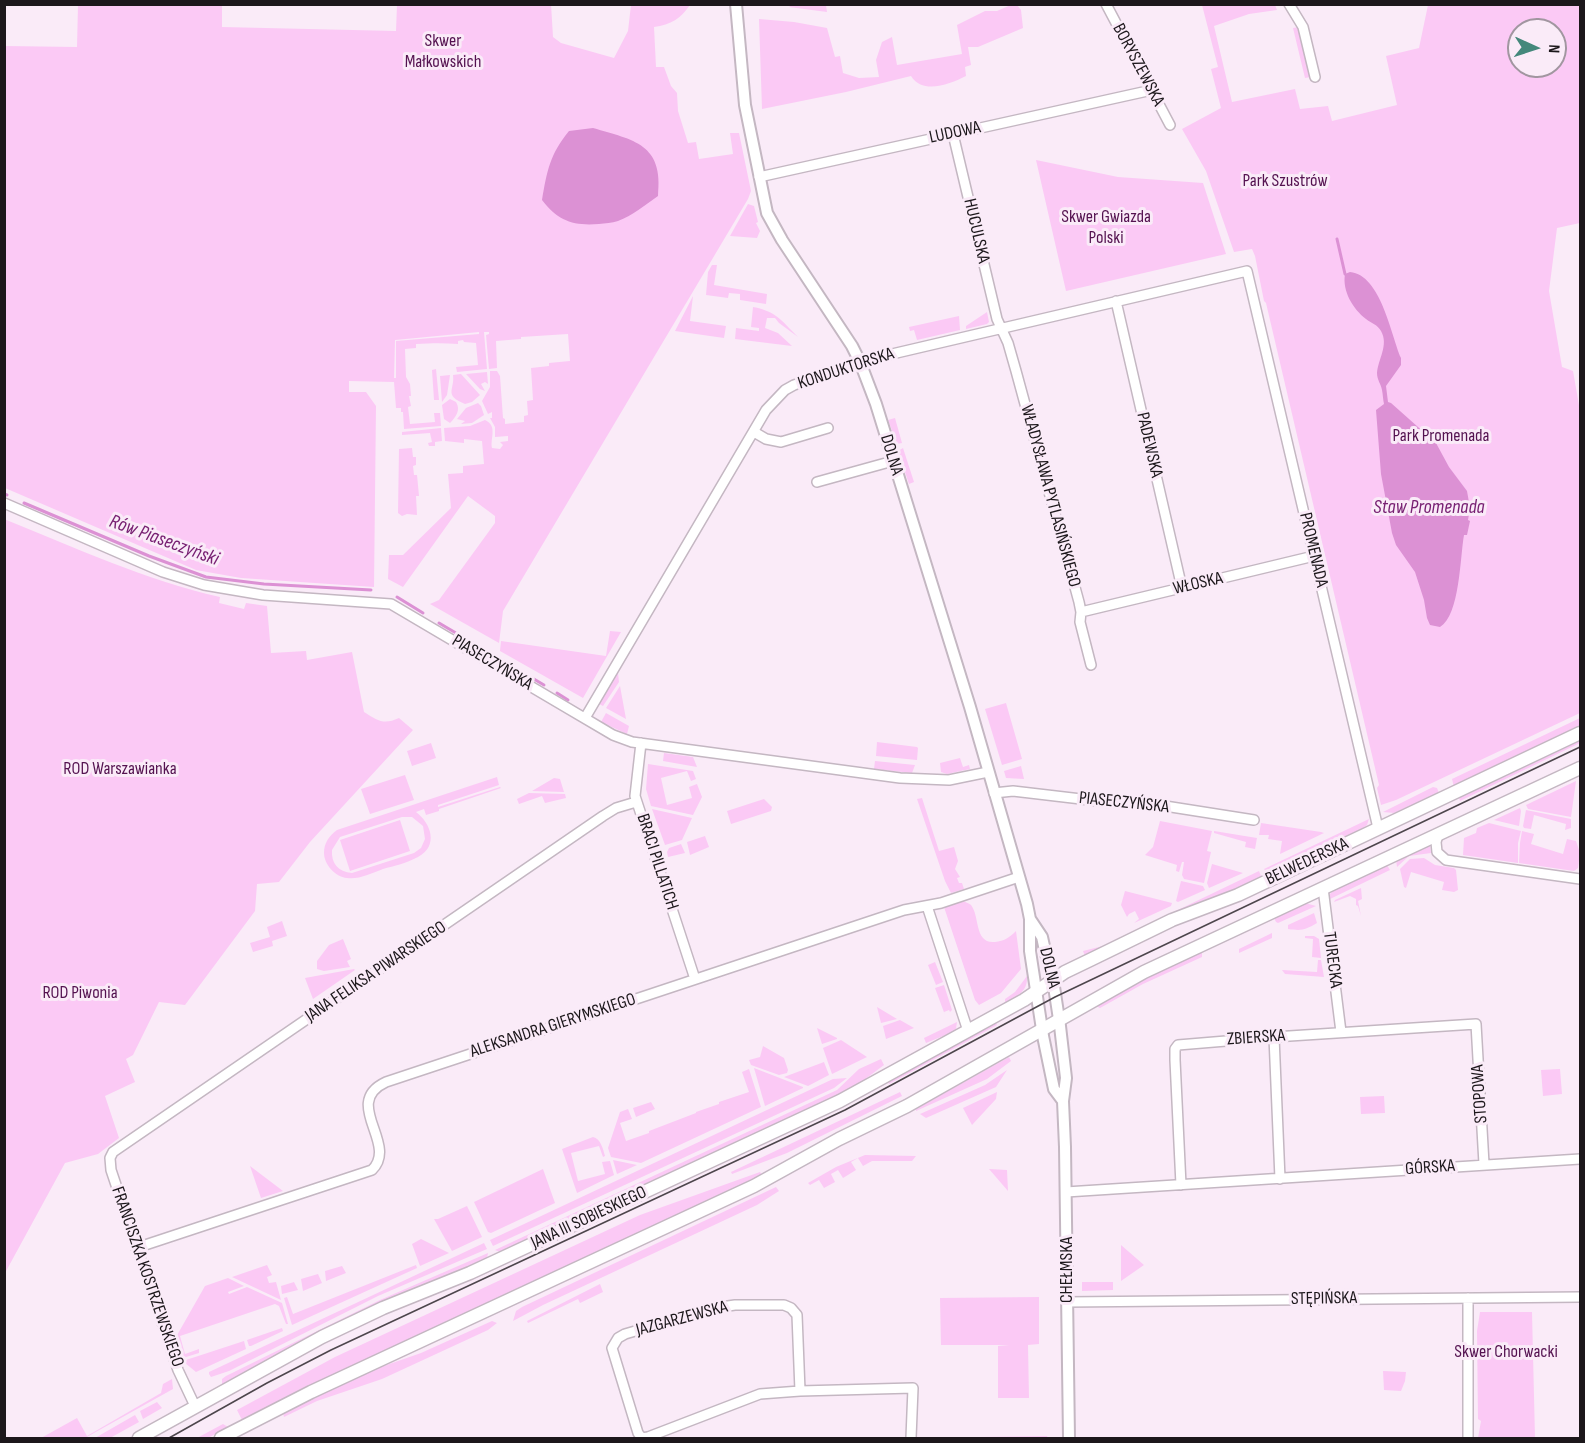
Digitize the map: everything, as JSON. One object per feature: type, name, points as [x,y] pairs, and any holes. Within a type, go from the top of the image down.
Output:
[{"type":"main road","name":"BELWEDERSKA","points":[[1036,992],[1071,969],[1172,920],[1238,895],[1581,734]]},
{"type":"main road","name":"BELWEDERSKA","points":[[1042,1031],[1136,976],[1581,768]]},
{"type":"main road","name":"JANA III SOBIESKIEGO","points":[[139,1438],[306,1345],[372,1313],[470,1273],[829,1107],[1036,992]]},
{"type":"main road","points":[[221,1438],[299,1398],[754,1186],[830,1144],[907,1106],[1042,1031]]},
{"type":"street","name":"DOLNA","points":[[736,4],[745,105],[767,213],[861,362],[1019,878],[1030,919],[1029,943],[1036,992]]},
{"type":"street","name":"BORYSZEWSKA","points":[[1106,4],[1170,124]]},
{"type":"street","points":[[1289,4],[1303,27],[1315,76]]},
{"type":"street","name":"LUDOWA","points":[[759,177],[1152,90]]},
{"type":"street","name":"HUCULSKA","points":[[953,134],[1001,328]]},
{"type":"street","name":"KONDUKTORSKA","points":[[585,718],[772,402],[785,390],[802,381],[861,362],[1247,271]]},
{"type":"street","name":"PROMENADA","points":[[1247,271],[1378,828]]},
{"type":"street","name":"PADEWSKA","points":[[1116,302],[1182,588]]},
{"type":"street","name":"WŁADYSŁAWA PYTLASIŃSKIEGO","points":[[1001,328],[1016,371],[1082,612],[1080,622],[1091,664]]},
{"type":"street","points":[[754,432],[766,439],[781,442],[828,428]]},
{"type":"street","points":[[817,482],[893,461]]},
{"type":"street","name":"PIASECZYŃSKA","points":[[4,503],[156,569],[204,585],[275,596],[391,604],[621,738],[641,743],[890,777],[949,780],[988,771]]},
{"type":"street","name":"WŁOSKA","points":[[1082,612],[1314,556]]},
{"type":"street","name":"BRACI PILLATICH","points":[[641,743],[635,791],[636,802],[695,979]]},
{"type":"street","name":"PIASECZYŃSKA","points":[[994,793],[1013,791],[1115,804],[1165,806],[1254,820]]},
{"type":"street","name":"JANA FELIKSA PIWARSKIEGO","points":[[118,1148],[603,816],[616,808],[636,802]]},
{"type":"street","points":[[1438,835],[1437,852],[1444,858],[1458,862],[1581,879]]},
{"type":"street","name":"ALEKSANDRA GIERYMSKIEGO","points":[[136,1248],[372,1170],[378,1163],[380,1154],[369,1113],[369,1102],[373,1092],[386,1082],[904,910],[941,903],[1019,878]]},
{"type":"street","name":"TURECKA","points":[[1323,888],[1341,1032]]},
{"type":"street","points":[[927,906],[968,1031]]},
{"type":"street","name":"DOLNA","points":[[1030,919],[1042,937],[1053,980],[1059,1020]]},
{"type":"street","name":"CHEŁMSKA","points":[[1036,992],[1054,1089],[1063,1101]]},
{"type":"street","name":"CHEŁMSKA","points":[[1059,1020],[1066,1078],[1063,1101],[1069,1438]]},
{"type":"street","name":"ZBIERSKA","points":[[1181,1185],[1175,1060],[1175,1049],[1178,1045],[1476,1024]]},
{"type":"street","name":"STOPOWA","points":[[1476,1024],[1484,1164]]},
{"type":"street","points":[[1274,1037],[1280,1179]]},
{"type":"street","name":"FRANCISZKA KOSTRZEWSKIEGO","points":[[118,1148],[110,1158],[111,1170],[178,1371],[195,1406]]},
{"type":"street","name":"GÓRSKA","points":[[1066,1192],[1581,1159]]},
{"type":"street","name":"STĘPIŃSKA","points":[[1067,1302],[1581,1297]]},
{"type":"street","points":[[1468,1298],[1468,1438]]},
{"type":"street","name":"JAZGARZEWSKA","points":[[800,1390],[797,1315],[791,1308],[784,1305],[735,1305],[714,1308],[625,1334],[618,1338],[612,1348],[634,1422],[642,1438],[760,1394],[800,1390],[913,1388],[911,1438]]},
{"type":"green space","name":"Skwer Małkowskich","points":[[551,4],[553,37],[561,43],[614,58],[628,31],[631,5],[690,5],[675,20],[666,25],[654,27],[656,67],[664,67],[671,86],[677,93],[678,111],[688,143],[696,142],[699,159],[733,154],[730,133],[739,133],[751,191],[503,611],[499,643],[430,604],[439,600],[495,523],[495,516],[468,496],[403,587],[388,579],[389,555],[403,555],[451,508],[448,474],[463,473],[463,466],[484,464],[482,441],[464,439],[464,443],[445,441],[444,428],[470,426],[485,420],[492,429],[492,448],[500,449],[503,445],[500,442],[508,441],[508,436],[495,437],[495,427],[490,418],[492,418],[492,412],[488,414],[482,401],[490,387],[490,371],[497,371],[500,376],[505,424],[524,422],[524,416],[528,415],[527,401],[533,400],[531,368],[570,361],[568,334],[496,341],[497,368],[489,369],[486,335],[489,332],[484,332],[487,369],[457,372],[456,367],[478,365],[476,343],[463,340],[458,341],[458,344],[416,344],[416,348],[405,349],[406,377],[410,384],[411,396],[409,396],[411,406],[408,407],[410,424],[435,422],[434,413],[440,413],[441,426],[404,429],[403,412],[401,408],[396,408],[394,382],[349,381],[349,392],[366,392],[376,406],[374,587],[241,578],[196,570],[5,488],[5,46],[77,47],[78,5],[222,5],[222,27],[396,31],[397,5]],"holes":[[[479,332],[479,334],[396,341],[396,378],[394,378],[395,340]]]},
{"type":"green space","points":[[1013,4],[1021,10],[1023,28],[978,47],[968,47],[971,65],[965,67],[966,76],[960,79],[945,85],[929,86],[916,82],[911,76],[762,109],[759,19],[827,28],[835,57],[840,56],[843,73],[859,78],[879,77],[876,60],[882,42],[892,37],[897,65],[962,54],[957,25],[985,11],[997,11]]},
{"type":"green space","points":[[792,5],[826,5],[827,12],[789,7]]},
{"type":"green space","name":"Park Promenada","points":[[1202,5],[1275,5],[1277,10],[1249,14],[1214,26],[1232,102],[1295,89],[1300,109],[1328,106],[1332,121],[1397,105],[1386,56],[1419,48],[1428,5],[1580,5],[1580,223],[1557,228],[1549,291],[1562,367],[1573,371],[1580,411],[1580,713],[1381,805],[1377,788],[1379,785],[1255,256],[1252,249],[1234,252],[1206,171],[1182,129],[1221,108],[1211,69],[1218,67]]},
{"type":"green space","points":[[1299,27],[1311,77],[1305,78],[1293,28]]},
{"type":"green space","name":"Skwer Gwiazda Polski","points":[[1036,160],[1118,177],[1203,183],[1226,254],[1066,291]]},
{"type":"green space","points":[[748,204],[754,206],[758,222],[756,223],[760,231],[757,238],[730,236]]},
{"type":"green space","points":[[712,265],[717,265],[714,285],[767,294],[766,304],[740,300],[740,294],[729,293],[728,298],[706,295],[708,272]]},
{"type":"green space","points":[[693,296],[690,321],[726,326],[724,338],[675,331]]},
{"type":"green space","points":[[753,307],[773,314],[798,337],[775,318],[767,318],[765,328],[778,333],[792,346],[735,339],[736,328],[759,331],[759,328],[751,327]]},
{"type":"green space","points":[[987,312],[989,322],[987,324],[966,329],[966,326]]},
{"type":"green space","points":[[959,316],[960,330],[917,340],[914,330],[910,331],[909,327]]},
{"type":"green space","points":[[436,369],[439,400],[434,400],[432,370]]},
{"type":"green space","points":[[487,372],[488,384],[485,382],[481,384],[485,391],[480,389],[466,374]]},
{"type":"green space","points":[[461,374],[480,395],[472,402],[465,404],[452,395],[453,375]]},
{"type":"green space","points":[[450,375],[447,395],[442,402],[440,376]]},
{"type":"green space","points":[[450,399],[456,402],[458,411],[450,423],[444,419],[442,405]]},
{"type":"green space","points":[[478,403],[484,415],[472,423],[461,424],[465,421],[457,419],[466,408]]},
{"type":"green space","points":[[895,418],[902,443],[897,444],[888,420]]},
{"type":"green space","points":[[441,428],[442,441],[435,442],[435,446],[429,446],[428,443],[432,442],[430,433],[402,435],[402,432]]},
{"type":"green space","points":[[412,448],[413,457],[416,457],[416,465],[413,466],[414,475],[417,475],[419,496],[416,496],[417,515],[402,516],[398,513],[399,449]]},
{"type":"green space","points":[[903,448],[914,482],[909,484],[898,451]]},
{"type":"green space","points":[[4,519],[165,582],[220,597],[219,603],[244,609],[246,603],[267,606],[271,653],[306,651],[307,660],[352,652],[364,712],[381,721],[399,718],[413,730],[310,842],[279,882],[257,884],[255,911],[185,1005],[159,1002],[133,1055],[126,1059],[135,1082],[105,1096],[119,1138],[98,1154],[65,1163],[5,1273]]},
{"type":"green space","points":[[610,631],[621,632],[583,698],[500,651],[501,641],[606,656]]},
{"type":"green space","points":[[618,673],[619,682],[603,706],[599,704]]},
{"type":"green space","points":[[620,686],[626,719],[606,708]]},
{"type":"green space","points":[[1006,703],[1022,759],[1002,765],[985,709]]},
{"type":"green space","points":[[606,713],[629,726],[627,734],[601,722]]},
{"type":"green space","points":[[1580,718],[1580,727],[1454,787],[1452,779]]},
{"type":"green space","points":[[1580,741],[1580,743],[1460,801],[1459,798]]},
{"type":"green space","points":[[877,742],[917,747],[917,760],[876,756]]},
{"type":"green space","points":[[431,743],[436,758],[412,766],[407,751]]},
{"type":"green space","points":[[664,753],[693,757],[697,767],[663,761]]},
{"type":"green space","points":[[960,758],[963,767],[969,765],[970,769],[947,774],[941,772],[940,763]]},
{"type":"green space","points":[[875,761],[915,765],[912,773],[874,769]]},
{"type":"green space","points":[[648,764],[693,771],[696,779],[691,781],[687,771],[661,778],[667,805],[692,798],[689,787],[697,784],[702,797],[693,815],[651,806],[646,789]]},
{"type":"green space","points":[[1021,766],[1024,779],[1006,778],[1004,771]]},
{"type":"green space","points":[[405,775],[414,800],[370,814],[361,789]]},
{"type":"green space","points":[[497,777],[499,785],[438,805],[438,807],[501,788],[426,815],[424,809],[416,812],[429,828],[431,841],[425,852],[409,861],[360,877],[347,878],[338,875],[326,861],[324,849],[326,843],[337,830]],"holes":[[[402,817],[412,817],[423,826],[425,839],[421,848],[414,853],[352,873],[339,869],[334,863],[332,850],[340,837]]]},
{"type":"green space","points":[[554,778],[560,779],[564,792],[532,791]]},
{"type":"green space","points":[[1576,781],[1571,817],[1528,809],[1526,805]]},
{"type":"green space","points":[[1433,787],[1437,788],[1439,793],[1394,813],[1383,812]]},
{"type":"green space","points":[[529,793],[565,794],[566,798],[545,803],[542,796],[519,804],[517,799]]},
{"type":"green space","points":[[922,798],[939,851],[954,847],[958,861],[955,869],[960,877],[957,878],[964,889],[951,893],[945,881],[917,799]]},
{"type":"green space","points":[[764,799],[772,807],[771,811],[731,824],[727,811]]},
{"type":"green space","points":[[1520,808],[1519,826],[1494,820]]},
{"type":"green space","points":[[652,809],[692,818],[682,840],[665,845]]},
{"type":"green space","points":[[1526,810],[1571,819],[1571,828],[1565,830],[1566,824],[1534,815],[1531,829],[1524,828]]},
{"type":"green space","points":[[1369,819],[1367,825],[1362,829],[1268,874],[1264,869]]},
{"type":"green space","points":[[400,820],[410,851],[350,871],[340,840]]},
{"type":"green space","points":[[1160,821],[1212,831],[1207,851],[1211,852],[1204,883],[1184,879],[1182,875],[1184,862],[1179,872],[1176,871],[1177,865],[1145,855],[1153,847]]},
{"type":"green space","points":[[1261,823],[1324,833],[1280,854],[1282,841],[1268,839],[1269,835],[1259,835]]},
{"type":"green space","points":[[1489,823],[1521,831],[1518,843],[1518,863],[1463,855],[1464,838],[1476,833],[1477,828]]},
{"type":"green space","points":[[1214,831],[1257,838],[1255,849],[1245,847],[1246,842],[1214,833]]},
{"type":"green space","points":[[1522,831],[1534,834],[1531,844],[1563,854],[1567,839],[1576,841],[1580,853],[1578,868],[1574,871],[1519,863]]},
{"type":"green space","points":[[705,836],[709,847],[690,855],[687,842]]},
{"type":"green space","points":[[681,844],[685,853],[668,857],[669,848]]},
{"type":"green space","points":[[1430,846],[1431,853],[1409,856],[1397,867],[1396,860]]},
{"type":"green space","points":[[1424,858],[1435,865],[1454,868],[1458,890],[1454,892],[1442,890],[1444,882],[1411,872],[1406,888],[1404,887],[1400,869],[1410,859]]},
{"type":"green space","points":[[1212,864],[1243,873],[1209,888],[1207,883]]},
{"type":"green space","points":[[1387,865],[1390,870],[1330,899],[1330,894],[1334,890]]},
{"type":"green space","points":[[1259,871],[1261,876],[1258,880],[1085,956],[1083,951],[1103,946]]},
{"type":"green space","points":[[1181,881],[1203,886],[1205,890],[1178,902],[1176,901]]},
{"type":"green space","points":[[1361,888],[1362,899],[1358,901],[1361,916],[1356,899],[1350,896],[1334,902],[1335,900]]},
{"type":"green space","points":[[1125,891],[1172,903],[1171,906],[1134,923],[1139,919],[1135,911],[1127,917],[1121,905]]},
{"type":"green space","points":[[962,901],[971,905],[974,910],[984,939],[995,942],[1004,940],[1016,931],[1021,969],[1001,993],[979,1005],[975,1000],[944,907]]},
{"type":"green space","points":[[1305,903],[1316,906],[1276,922],[1274,918]]},
{"type":"green space","points":[[1314,913],[1317,923],[1303,929],[1288,929],[1288,925]]},
{"type":"green space","points":[[282,921],[287,936],[272,941],[273,946],[253,952],[250,943],[270,937],[267,927]]},
{"type":"green space","points":[[1272,933],[1272,938],[1239,953],[1239,949]]},
{"type":"green space","points":[[1305,936],[1314,936],[1319,939],[1321,958],[1312,957],[1313,939],[1305,938]]},
{"type":"green space","points":[[343,939],[351,959],[347,961],[350,967],[324,971],[317,969],[317,961],[329,945]]},
{"type":"green space","points":[[1202,952],[1202,957],[1143,984],[1100,1008],[1096,1006],[1140,981]]},
{"type":"green space","points":[[1318,960],[1321,960],[1324,977],[1285,974],[1282,970],[1317,972]]},
{"type":"green space","points":[[935,962],[943,982],[936,985],[928,965]]},
{"type":"green space","points":[[355,970],[313,999],[305,978]]},
{"type":"green space","points":[[1027,976],[1024,990],[1005,1003],[1005,999],[1015,992]]},
{"type":"green space","points":[[944,985],[952,1010],[944,1012],[945,1015],[935,988]]},
{"type":"green space","points":[[877,1007],[897,1019],[881,1023]]},
{"type":"green space","points":[[900,1020],[914,1028],[886,1039],[883,1026]]},
{"type":"green space","points":[[957,1022],[953,1032],[926,1043],[924,1038]]},
{"type":"green space","points":[[996,1023],[997,1025],[889,1084],[888,1082]]},
{"type":"green space","points":[[817,1028],[837,1038],[837,1039],[822,1044]]},
{"type":"green space","points":[[841,1040],[867,1057],[832,1074],[823,1048]]},
{"type":"green space","points":[[763,1046],[784,1058],[787,1073],[779,1075],[751,1065],[749,1060],[760,1057]]},
{"type":"green space","points":[[1009,1057],[1011,1061],[987,1079],[916,1111],[916,1109]]},
{"type":"green space","points":[[881,1059],[884,1065],[860,1083],[831,1099],[500,1252],[495,1250],[837,1090],[859,1069]]},
{"type":"green space","points":[[824,1062],[829,1075],[808,1086],[784,1077]]},
{"type":"green space","points":[[754,1068],[803,1087],[803,1088],[765,1106]]},
{"type":"green space","points":[[749,1069],[761,1107],[641,1163],[611,1157],[608,1148],[620,1112],[628,1109],[632,1119],[620,1123],[626,1141],[719,1104],[719,1102],[749,1092],[742,1072]]},
{"type":"green space","points":[[1560,1069],[1562,1094],[1543,1096],[1541,1070]]},
{"type":"green space","points":[[1007,1070],[996,1087],[926,1118],[920,1114],[985,1085]]},
{"type":"green space","points":[[847,1078],[834,1088],[493,1246],[490,1240],[833,1079]]},
{"type":"green space","points":[[900,1092],[902,1096],[787,1153],[732,1174],[731,1172]]},
{"type":"green space","points":[[997,1092],[996,1099],[972,1125],[963,1108]]},
{"type":"green space","points":[[1384,1096],[1385,1113],[1361,1114],[1360,1097]]},
{"type":"green space","points":[[651,1102],[655,1109],[636,1117],[633,1108]]},
{"type":"green space","points":[[593,1137],[600,1142],[605,1156],[603,1157],[599,1146],[571,1153],[578,1181],[605,1174],[602,1162],[610,1161],[614,1175],[577,1193],[562,1149]]},
{"type":"green space","points":[[865,1155],[916,1156],[912,1161],[872,1161],[863,1166],[858,1158],[851,1162],[856,1170],[843,1178],[838,1170],[831,1174],[835,1182],[824,1188],[819,1180],[810,1185],[808,1183],[836,1167]]},
{"type":"green space","points":[[613,1160],[637,1165],[617,1174]]},
{"type":"green space","points":[[250,1166],[283,1191],[261,1198]]},
{"type":"green space","points":[[543,1169],[555,1203],[491,1233],[488,1232],[474,1202]]},
{"type":"green space","points":[[989,1169],[1007,1170],[1008,1191]]},
{"type":"green space","points":[[760,1172],[762,1175],[742,1185],[242,1420],[237,1410],[335,1357],[640,1215]]},
{"type":"green space","points":[[776,1187],[779,1191],[757,1205],[513,1321],[516,1311],[522,1307]]},
{"type":"green space","points":[[467,1206],[482,1237],[452,1251],[434,1219]]},
{"type":"green space","points":[[421,1239],[449,1253],[420,1266],[412,1244]]},
{"type":"green space","points":[[484,1243],[487,1249],[378,1296],[229,1371],[211,1377],[209,1374],[209,1372]]},
{"type":"green space","points":[[1121,1245],[1144,1265],[1121,1281]]},
{"type":"green space","points":[[488,1253],[487,1258],[339,1321],[222,1385],[222,1379],[226,1376],[380,1300]]},
{"type":"green space","points":[[267,1265],[272,1275],[267,1277],[269,1283],[276,1282],[281,1300],[232,1277]]},
{"type":"green space","points":[[416,1265],[417,1268],[292,1325],[284,1298],[287,1297],[293,1314]]},
{"type":"green space","points":[[342,1266],[346,1273],[326,1281],[325,1271]]},
{"type":"green space","points":[[318,1274],[322,1283],[303,1291],[301,1279]]},
{"type":"green space","points":[[228,1278],[244,1286],[228,1292],[229,1294],[247,1287],[282,1303],[288,1324],[279,1306],[275,1304],[180,1336],[185,1354],[199,1349],[199,1353],[182,1356],[176,1337],[205,1286]]},
{"type":"green space","points":[[294,1282],[298,1290],[282,1294],[281,1286]]},
{"type":"green space","points":[[1082,1282],[1113,1282],[1113,1290],[1082,1291]]},
{"type":"green space","points":[[600,1284],[603,1292],[580,1303],[578,1299],[528,1323],[527,1321]]},
{"type":"green space","points":[[1039,1297],[1039,1344],[1028,1345],[1029,1398],[998,1398],[998,1346],[1009,1345],[941,1345],[940,1298]]},
{"type":"green space","name":"Skwer Chorwacki","points":[[1480,1312],[1532,1312],[1535,1438],[1478,1438],[1481,1421],[1478,1419],[1477,1331]]},
{"type":"green space","points":[[492,1321],[497,1323],[488,1330],[382,1379],[317,1401],[284,1417],[283,1413],[378,1368],[421,1353]]},
{"type":"green space","points":[[282,1328],[283,1331],[249,1346],[247,1340]]},
{"type":"green space","points":[[244,1341],[246,1349],[196,1372],[185,1363],[186,1360]]},
{"type":"green space","points":[[1383,1371],[1406,1372],[1401,1391],[1384,1390]]},
{"type":"green space","points":[[172,1379],[173,1389],[85,1438],[41,1438],[77,1418],[87,1436],[161,1393],[163,1384]]},
{"type":"green space","points":[[157,1402],[162,1408],[143,1419],[140,1411]]},
{"type":"green space","points":[[135,1415],[139,1422],[110,1438],[95,1438]]},
{"type":"green space","points":[[223,1424],[228,1427],[208,1438],[197,1438]]},
{"type":"green space","points":[[1047,1436],[1048,1438],[980,1438],[980,1437]]},
{"type":"water","points":[[593,128],[633,141],[651,155],[659,179],[658,196],[618,221],[574,223],[554,213],[542,200],[546,180],[553,155],[569,131]]},
{"type":"water","name":"Staw Promenada","points":[[1350,272],[1370,283],[1377,294],[1401,358],[1401,365],[1386,386],[1388,402],[1436,443],[1449,467],[1467,491],[1470,508],[1468,520],[1470,521],[1467,535],[1464,535],[1458,585],[1452,611],[1447,621],[1440,627],[1430,625],[1415,572],[1396,545],[1392,533],[1381,474],[1376,410],[1384,404],[1377,373],[1384,342],[1380,329],[1361,315],[1347,293],[1345,274]]},
{"type":"waterway","points":[[1337,239],[1345,274]]},
{"type":"waterway","name":"Rów Piaseczyński","points":[[24,503],[149,556],[206,577],[264,584],[371,590]]},
{"type":"waterway","name":"Rów Piaseczyński","points":[[397,597],[423,613]]},
{"type":"waterway","name":"Rów Piaseczyński","points":[[439,623],[544,685]]},
{"type":"waterway","name":"Rów Piaseczyński","points":[[557,693],[568,700]]},
{"type":"tram line","points":[[169,1438],[331,1350],[845,1110],[1055,997],[1580,747]]},
{"type":"park label","name":"Park Szustrów","points":[[1285,181]]},
{"type":"park label","name":"ROD Warszawianka","points":[[120,769]]},
{"type":"park label","name":"ROD Piwonia","points":[[80,993]]}]
